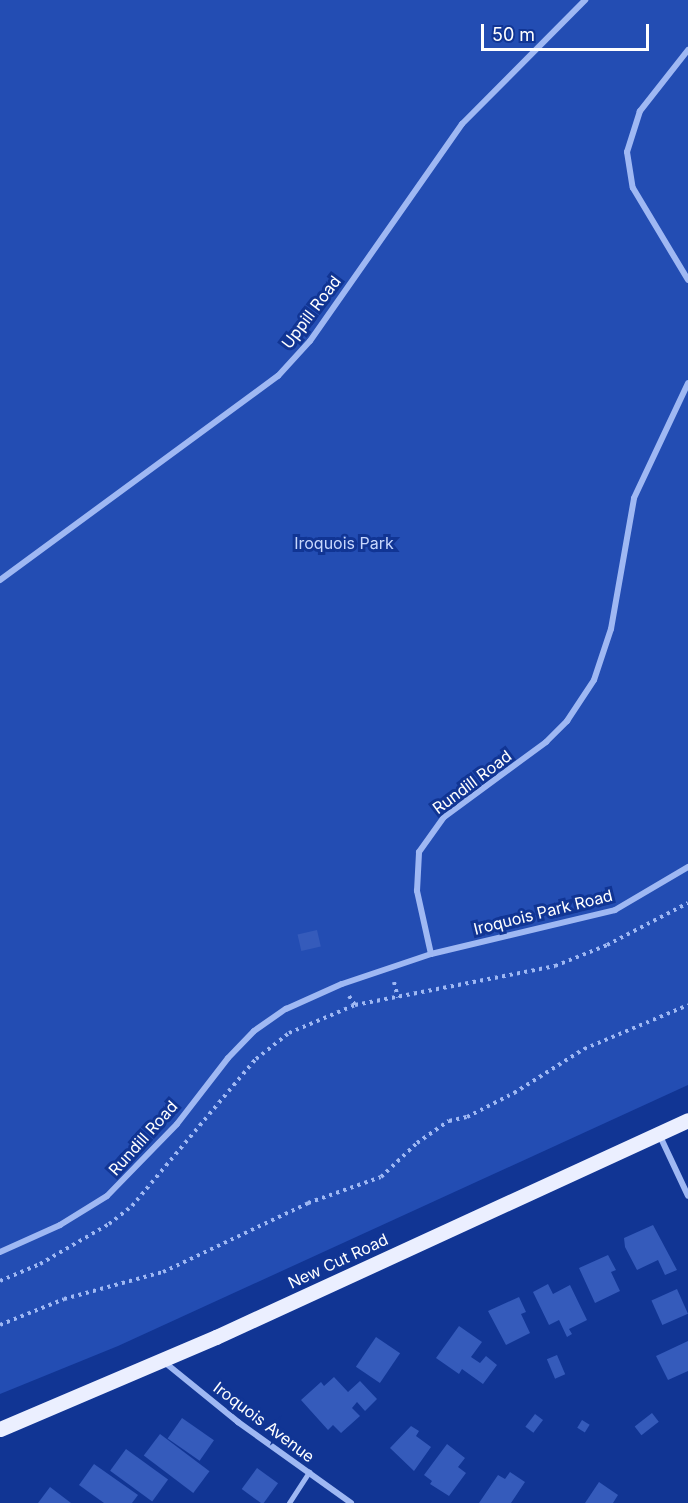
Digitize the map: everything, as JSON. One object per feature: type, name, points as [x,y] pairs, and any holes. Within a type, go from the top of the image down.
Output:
[{"type":"main road","name":"New Cut Road","points":[[0,1429],[163,1361],[688,1120]]},
{"type":"street","name":"Uppill Road","points":[[0,580],[279,376],[309,341],[462,124],[585,0]]},
{"type":"street","points":[[688,50],[640,111],[627,152],[633,188],[688,280]]},
{"type":"street","name":"Rundill Road","points":[[0,1252],[60,1226],[107,1196],[143,1163],[254,1031],[286,1009],[342,984],[432,954],[417,891],[419,852],[444,817],[553,735],[594,680],[611,629],[634,498],[647,463],[688,383]]},
{"type":"street","name":"Iroquois Park Road","points":[[432,954],[615,910],[688,867]]},
{"type":"street","points":[[659,1134],[688,1196]]},
{"type":"street","name":"Iroquois Avenue","points":[[163,1361],[238,1422],[351,1503]]},
{"type":"lane","points":[[289,1503],[309,1472]]},
{"type":"path","points":[[342,984],[355,1005],[507,978],[555,966],[607,945],[688,903]]},
{"type":"path","points":[[0,1325],[64,1299],[163,1272],[299,1206],[381,1177],[417,1143],[449,1120],[467,1117],[514,1093],[584,1049],[688,1005]]},
{"type":"green space","name":"Iroquois Park","points":[[0,0],[688,0],[688,1085],[118,1346],[0,1394]]},
{"type":"building","points":[[317,930],[321,947],[301,951],[298,934]]},
{"type":"building","points":[[653,1225],[677,1270],[665,1275],[658,1260],[637,1270],[625,1247],[624,1238]]},
{"type":"building","points":[[608,1255],[616,1270],[611,1272],[620,1291],[595,1303],[579,1268]]},
{"type":"building","points":[[548,1284],[553,1294],[570,1285],[587,1320],[569,1329],[572,1334],[567,1337],[559,1320],[549,1325],[533,1292]]},
{"type":"building","points":[[677,1289],[688,1314],[662,1325],[651,1300]]},
{"type":"building","points":[[519,1297],[526,1312],[521,1314],[530,1333],[506,1345],[488,1311]]},
{"type":"building","points":[[459,1326],[482,1342],[471,1357],[480,1363],[486,1356],[497,1365],[483,1384],[462,1369],[459,1374],[436,1358]]},
{"type":"building","points":[[376,1337],[400,1353],[380,1383],[356,1367]]},
{"type":"building","points":[[688,1341],[688,1371],[668,1380],[656,1356]]},
{"type":"building","points":[[557,1355],[565,1374],[555,1379],[547,1359]]},
{"type":"building","points":[[334,1377],[348,1392],[360,1381],[377,1399],[365,1411],[357,1402],[352,1408],[360,1416],[341,1433],[333,1425],[328,1430],[301,1400],[321,1382],[324,1386]]},
{"type":"building","points":[[652,1413],[659,1422],[641,1435],[635,1427]]},
{"type":"building","points":[[535,1414],[543,1420],[533,1433],[525,1427]]},
{"type":"building","points":[[182,1418],[214,1440],[200,1461],[168,1438]]},
{"type":"building","points":[[582,1420],[590,1425],[585,1432],[577,1428]]},
{"type":"building","points":[[411,1426],[419,1431],[416,1436],[431,1447],[414,1471],[390,1448]]},
{"type":"building","points":[[160,1434],[210,1471],[193,1493],[144,1456]]},
{"type":"building","points":[[447,1444],[465,1458],[458,1467],[466,1473],[449,1496],[430,1484],[432,1481],[424,1475]]},
{"type":"building","points":[[126,1449],[168,1480],[152,1501],[110,1471]]},
{"type":"building","points":[[94,1464],[138,1495],[132,1503],[104,1503],[79,1485]]},
{"type":"building","points":[[257,1468],[278,1483],[264,1503],[242,1489]]},
{"type":"building","points":[[510,1472],[525,1482],[511,1503],[479,1503],[498,1475],[505,1479]]},
{"type":"building","points":[[599,1482],[618,1495],[613,1503],[585,1503]]},
{"type":"building","points":[[50,1487],[71,1503],[38,1503]]}]
